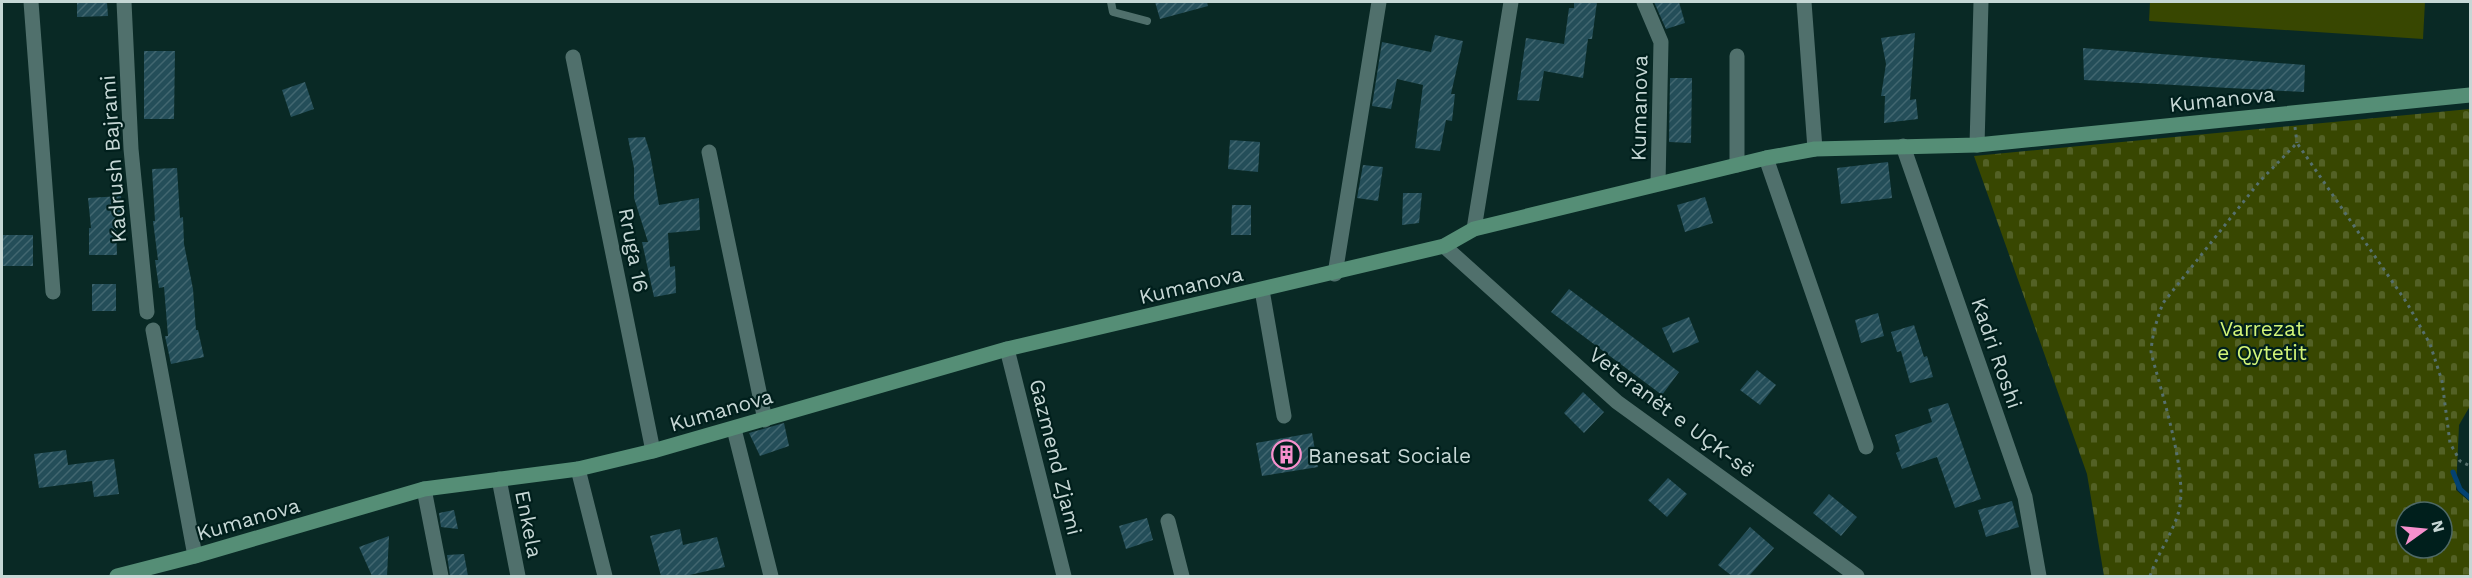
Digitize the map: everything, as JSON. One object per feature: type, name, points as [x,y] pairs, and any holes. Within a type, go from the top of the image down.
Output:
[{"type":"main road","name":"Kumanova","points":[[117,576],[195,556],[424,489],[578,469],[653,451],[1007,349],[1335,274],[1444,246],[1474,229],[1766,158],[1815,149],[1977,146],[2470,95]]},
{"type":"street","points":[[31,2],[52,292]]},
{"type":"street","name":"Kadrush Bajrami","points":[[124,2],[131,149],[147,312]]},
{"type":"street","points":[[1335,274],[1379,2]]},
{"type":"street","points":[[1474,229],[1511,2]]},
{"type":"street","name":"Kumanova","points":[[1644,2],[1660,42],[1658,183]]},
{"type":"street","points":[[1804,2],[1815,149]]},
{"type":"street","points":[[1977,146],[1981,2]]},
{"type":"street","points":[[1737,56],[1737,165]]},
{"type":"street","name":"Rruga 16","points":[[573,57],[653,451]]},
{"type":"street","name":"Kadri Roshi","points":[[1903,146],[2025,497],[2038,576]]},
{"type":"street","points":[[709,152],[765,420]]},
{"type":"street","points":[[1766,158],[1866,447]]},
{"type":"street","name":"Veteranët e UÇK-së","points":[[1444,246],[1617,402],[1857,576]]},
{"type":"street","points":[[1262,290],[1284,416]]},
{"type":"street","points":[[153,330],[195,556]]},
{"type":"street","name":"Gazmend Zjami","points":[[1007,349],[1064,576]]},
{"type":"street","points":[[734,429],[771,576]]},
{"type":"street","points":[[578,469],[605,576]]},
{"type":"street","name":"Enkela","points":[[499,479],[518,576]]},
{"type":"street","points":[[424,489],[441,576]]},
{"type":"street","points":[[1167,521],[1182,576]]},
{"type":"lane","points":[[1111,2],[1113,12],[1147,21]]},
{"type":"path","points":[[2295,120],[2297,143],[2407,303],[2430,344],[2442,381],[2450,443],[2460,461],[2470,466]]},
{"type":"path","points":[[2150,576],[2178,514],[2182,495],[2180,466],[2151,352],[2156,322],[2163,303],[2260,181],[2297,143]]},
{"type":"green space","points":[[2150,2],[2425,2],[2423,39],[2149,21]]},
{"type":"green space","name":"Varrezat e Qytetit","points":[[2470,109],[2470,406],[2459,425],[2456,490],[2470,502],[2470,576],[2104,576],[2087,474],[1974,156]]},
{"type":"building","points":[[77,2],[107,2],[108,16],[77,17]]},
{"type":"building","points":[[1155,2],[1207,2],[1208,6],[1160,19]]},
{"type":"building","points":[[1574,2],[1597,2],[1592,39],[1588,39],[1583,78],[1544,71],[1539,101],[1517,100],[1526,38],[1564,44],[1569,8],[1574,8]]},
{"type":"building","points":[[1654,2],[1679,2],[1685,23],[1666,29]]},
{"type":"building","points":[[1915,33],[1910,100],[1916,99],[1918,119],[1884,123],[1885,96],[1881,96],[1886,64],[1881,38]]},
{"type":"building","points":[[1435,35],[1463,41],[1451,94],[1455,94],[1452,121],[1446,120],[1440,151],[1415,148],[1423,85],[1397,79],[1391,109],[1372,106],[1382,42],[1431,52]]},
{"type":"building","points":[[2083,48],[2305,65],[2304,92],[2084,80]]},
{"type":"building","points":[[144,51],[175,51],[174,119],[144,119]]},
{"type":"building","points":[[1670,78],[1692,78],[1691,143],[1669,142]]},
{"type":"building","points":[[305,82],[314,109],[291,117],[282,90]]},
{"type":"building","points":[[645,137],[659,205],[699,198],[700,230],[668,233],[670,267],[675,266],[676,293],[654,297],[642,242],[648,242],[634,198],[634,168],[628,138]]},
{"type":"building","points":[[1230,140],[1260,142],[1258,172],[1228,169]]},
{"type":"building","points":[[1888,162],[1892,198],[1841,204],[1837,168]]},
{"type":"building","points":[[1363,165],[1383,167],[1378,201],[1357,198]]},
{"type":"building","points":[[177,168],[180,218],[183,217],[184,244],[193,289],[196,330],[198,330],[204,357],[171,364],[165,336],[168,336],[164,287],[159,288],[155,260],[158,260],[153,221],[155,221],[152,169]]},
{"type":"building","points":[[1403,193],[1422,193],[1419,223],[1402,225]]},
{"type":"building","points":[[121,196],[123,223],[116,224],[117,255],[89,255],[89,228],[91,228],[88,198]]},
{"type":"building","points":[[1705,197],[1713,223],[1685,232],[1677,205]]},
{"type":"building","points":[[1232,205],[1251,205],[1251,235],[1231,235]]},
{"type":"building","points":[[2,235],[33,235],[33,266],[3,266]]},
{"type":"building","points":[[92,284],[116,284],[116,311],[92,311]]},
{"type":"building","points":[[1569,289],[1679,372],[1662,395],[1551,312]]},
{"type":"building","points":[[1878,313],[1884,336],[1861,343],[1855,320]]},
{"type":"building","points":[[1689,317],[1699,342],[1673,353],[1662,328]]},
{"type":"building","points":[[1914,325],[1933,377],[1910,383],[1901,351],[1897,352],[1891,332]]},
{"type":"building","points":[[1757,370],[1776,385],[1760,405],[1740,390]]},
{"type":"building","points":[[1583,392],[1604,412],[1584,433],[1564,413]]},
{"type":"building","points":[[1948,403],[1981,499],[1955,508],[1937,457],[1902,469],[1896,453],[1900,451],[1895,435],[1932,422],[1928,409]]},
{"type":"building","points":[[784,423],[789,446],[760,456],[749,433]]},
{"type":"building","name":"Banesat Sociale","points":[[1312,433],[1318,467],[1262,476],[1256,443]]},
{"type":"building","points":[[66,450],[68,465],[114,459],[119,494],[94,497],[92,481],[39,488],[34,454]]},
{"type":"building","points":[[1668,478],[1687,494],[1667,517],[1648,500]]},
{"type":"building","points":[[1829,494],[1857,517],[1841,536],[1813,513]]},
{"type":"building","points":[[2012,501],[2019,527],[1986,537],[1978,510]]},
{"type":"building","points":[[454,510],[458,529],[441,527],[439,513]]},
{"type":"building","points":[[1147,518],[1153,540],[1126,549],[1119,526]]},
{"type":"building","points":[[1750,527],[1774,548],[1749,576],[1732,576],[1718,565]]},
{"type":"building","points":[[680,529],[683,545],[717,537],[725,567],[685,576],[661,576],[650,536]]},
{"type":"building","points":[[389,536],[387,576],[372,576],[359,547]]},
{"type":"building","points":[[464,554],[468,576],[450,576],[447,555]]},
{"type":"waterway","points":[[2453,472],[2460,489],[2470,498]]},
{"type":"place","name":"Banesat Sociale","points":[[1287,455]]}]
